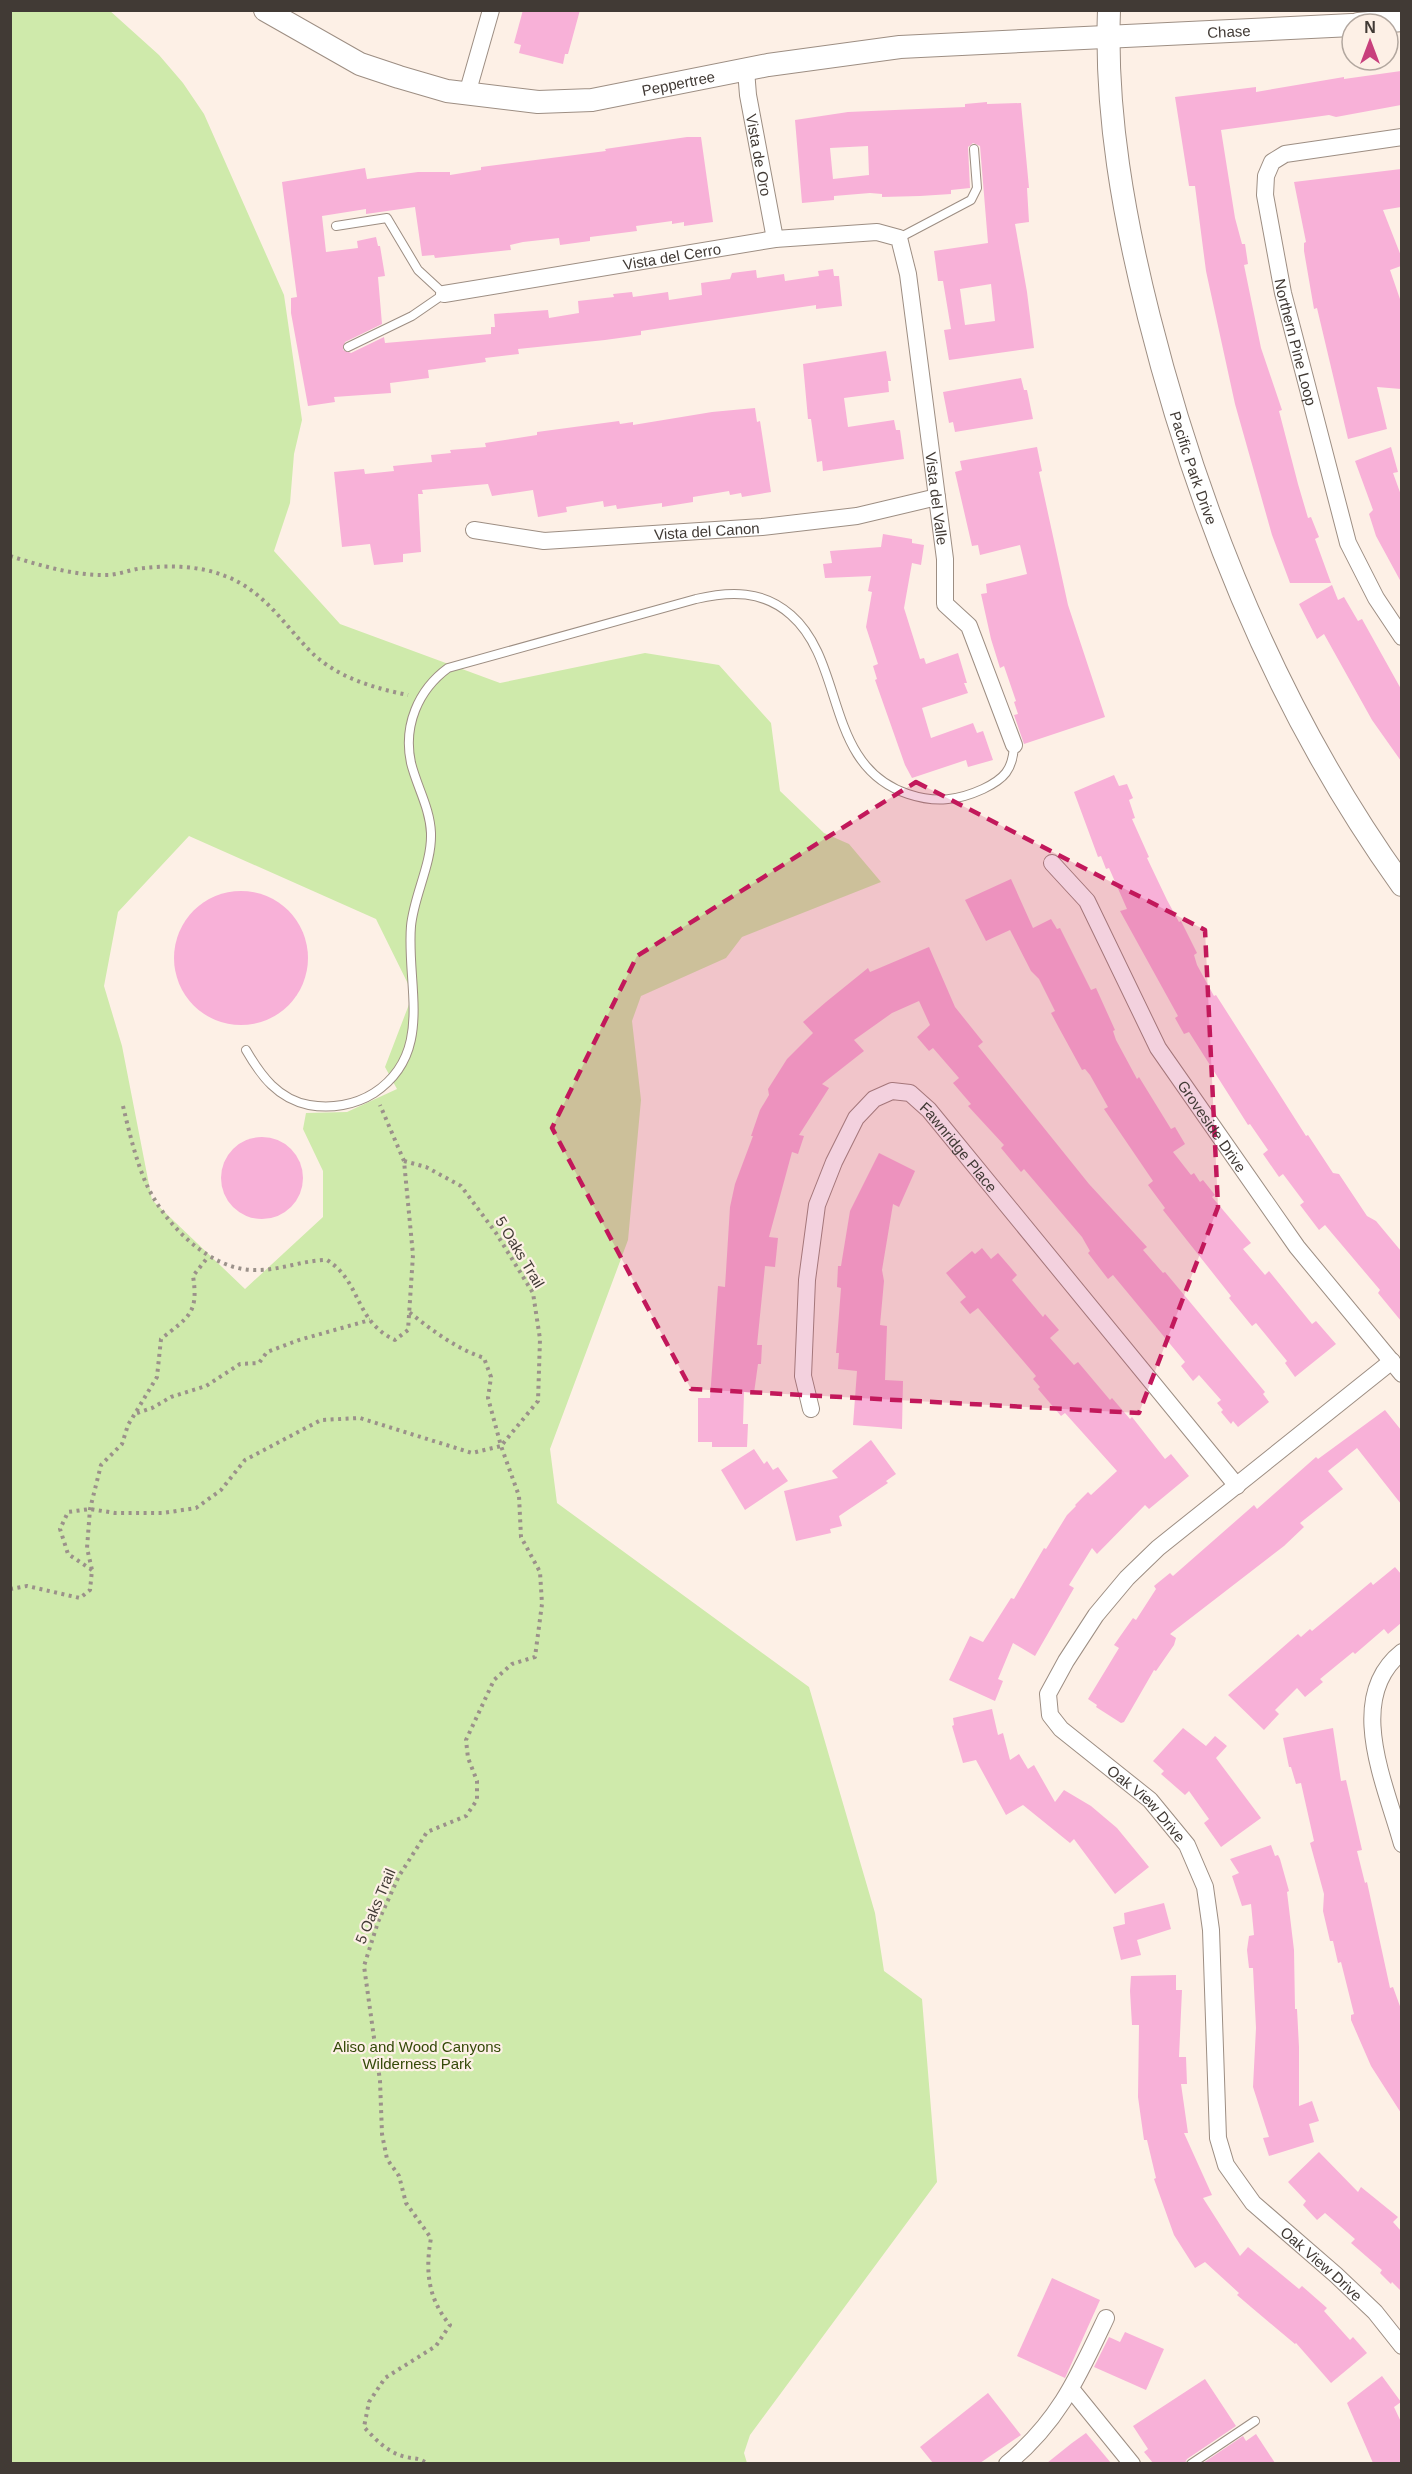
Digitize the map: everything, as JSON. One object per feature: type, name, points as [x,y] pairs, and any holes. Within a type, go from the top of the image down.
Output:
[{"type":"street","name":"Peppertree","points":[[265,10],[360,64],[437,88],[467,94],[538,102],[592,100],[746,70],[900,47],[1108,38]]},
{"type":"street","points":[[467,94],[491,10]]},
{"type":"street","name":"Pacific Park Drive","points":[[1109,10],[1108,38],[1114,125],[1124,204],[1136,263],[1174,410],[1216,539],[1244,605],[1320,753],[1401,885]]},
{"type":"street","name":"Chase","points":[[1108,38],[1340,26]]},
{"type":"street","name":"Vista de Oro","points":[[746,70],[748,95],[775,239]]},
{"type":"street","name":"Northern Pine Loop","points":[[1401,137],[1285,154],[1272,162],[1266,176],[1265,195],[1283,293],[1348,543],[1376,598],[1401,637]]},
{"type":"street","name":"Vista del Cerro","points":[[444,294],[775,239],[877,232],[899,238]]},
{"type":"street","name":"Vista del Valle","points":[[899,238],[908,274],[938,497],[945,559],[945,604],[969,626],[1014,745]]},
{"type":"street","name":"Vista del Canon","points":[[474,530],[544,541],[762,527],[857,516],[938,497]]},
{"type":"street","name":"Groveside Drive","points":[[1052,863],[1087,901],[1158,1048],[1171,1068],[1297,1247],[1397,1367]]},
{"type":"street","name":"Fawnridge Place","points":[[811,1409],[803,1376],[807,1280],[817,1205],[834,1162],[856,1118],[874,1099],[892,1091],[910,1093],[928,1110],[1237,1486]]},
{"type":"street","name":"Oak View Drive","points":[[1397,1367],[1158,1548],[1127,1578],[1096,1615],[1048,1694],[1050,1715],[1060,1729],[1150,1800],[1177,1829],[1205,1887],[1210,1930],[1218,2138],[1227,2165],[1253,2203],[1352,2289],[1375,2312],[1401,2346]]},
{"type":"street","points":[[1401,1652],[1390,1661],[1374,1691],[1371,1732],[1401,1844]]},
{"type":"street","points":[[1011,2462],[1049,2422],[1072,2390],[1106,2318]]},
{"type":"street","points":[[1072,2390],[1132,2463]]},
{"type":"lane","points":[[899,238],[971,200],[977,188],[974,149]]},
{"type":"lane","points":[[336,226],[387,218],[418,270],[444,294],[412,316],[348,347]]},
{"type":"lane","points":[[246,1050],[268,1083],[302,1104],[328,1107],[344,1105],[375,1092],[401,1068],[412,1041],[411,926],[431,833],[427,806],[410,755],[410,727],[421,697],[438,675],[465,662],[696,599],[722,593],[742,593],[772,602],[802,626],[818,657],[862,764],[877,779],[896,790],[920,798],[942,801],[964,798],[999,781],[1009,771],[1013,760],[1014,745]]},
{"type":"lane","points":[[1191,2463],[1255,2421]]},
{"type":"path","points":[[10,556],[78,574],[111,575],[142,568],[181,566],[223,575],[240,582],[261,597],[311,652],[343,674],[374,688],[421,697]]},
{"type":"path","points":[[123,1106],[145,1183],[176,1229],[208,1257],[232,1268],[259,1271],[327,1260],[340,1268],[347,1277],[379,1332],[395,1340],[408,1330],[413,1256],[404,1161],[375,1092]]},
{"type":"path","name":"5 Oaks Trail","points":[[404,1161],[426,1167],[461,1186],[496,1233],[533,1293],[540,1339],[538,1401],[501,1446],[519,1496],[521,1537],[540,1572],[542,1604],[535,1657],[512,1664],[494,1680],[477,1710],[466,1740],[468,1758],[477,1781],[477,1800],[466,1816],[427,1832],[399,1876],[378,1922],[364,1966],[380,2081],[382,2134],[387,2159],[399,2176],[406,2203],[431,2238],[427,2263],[431,2293],[440,2314],[450,2325],[436,2346],[385,2378],[369,2402],[364,2427],[380,2445],[406,2457],[417,2457],[428,2463]]},
{"type":"path","points":[[10,1589],[27,1586],[80,1598],[90,1590],[92,1570],[87,1548],[90,1509],[101,1465],[122,1444],[128,1425],[157,1377],[160,1339],[191,1315],[196,1298],[193,1276],[208,1257]]},
{"type":"path","points":[[92,1570],[68,1554],[60,1529],[68,1512],[90,1509],[115,1513],[164,1513],[196,1508],[222,1490],[245,1460],[321,1420],[360,1418],[472,1453],[501,1446],[488,1398],[490,1377],[484,1358],[465,1352],[439,1336],[409,1312]]},
{"type":"path","points":[[137,1413],[152,1408],[171,1397],[206,1386],[240,1364],[259,1363],[267,1352],[370,1320]]},
{"type":"highlighted area","points":[[916,782],[1205,930],[1218,1207],[1139,1413],[691,1389],[552,1128],[637,956]]},
{"type":"green space","name":"Aliso and Wood Canyons Wilderness Park","points":[[109,10],[159,55],[183,83],[204,114],[284,295],[302,420],[294,454],[290,503],[274,551],[340,624],[500,683],[645,653],[719,665],[771,723],[780,791],[824,833],[849,844],[881,882],[742,937],[726,958],[641,996],[632,1021],[641,1100],[628,1240],[550,1449],[557,1503],[809,1687],[875,1913],[884,1971],[922,1999],[937,2182],[750,2435],[744,2453],[747,2463],[11,2464],[10,11]],"holes":[[[189,836],[376,919],[413,994],[385,1067],[397,1089],[347,1112],[306,1113],[303,1129],[323,1171],[323,1217],[245,1289],[152,1200],[122,1046],[104,986],[118,912]]]},
{"type":"building","points":[[523,10],[580,10],[563,64],[519,53],[521,45],[514,43]]},
{"type":"building","points":[[1400,71],[1401,105],[1336,117],[1329,115],[1221,130],[1235,218],[1242,244],[1245,244],[1248,264],[1244,265],[1261,348],[1282,410],[1279,411],[1308,518],[1311,517],[1319,537],[1315,539],[1331,583],[1290,583],[1272,535],[1235,404],[1206,271],[1195,186],[1189,186],[1175,97],[1256,87],[1256,92],[1344,77],[1344,79]]},
{"type":"building","points":[[1021,103],[1029,188],[1027,188],[1029,222],[1015,224],[1034,348],[949,360],[944,330],[951,329],[943,281],[938,281],[934,251],[988,243],[980,146],[973,143],[968,147],[970,188],[951,190],[951,194],[882,197],[882,194],[870,193],[834,196],[834,200],[802,203],[795,120],[848,112],[965,107],[965,104]],"holes":[[[868,146],[869,175],[833,179],[830,148]],[[991,284],[995,321],[965,325],[960,289]]]},
{"type":"building","points":[[701,137],[713,222],[684,226],[684,222],[672,224],[672,221],[636,226],[637,231],[590,237],[590,241],[560,245],[559,238],[510,245],[511,250],[435,258],[434,255],[422,256],[415,207],[366,214],[366,209],[322,216],[326,252],[358,248],[357,241],[376,237],[378,246],[380,246],[385,276],[378,277],[382,324],[345,342],[343,350],[351,353],[384,337],[385,343],[491,334],[491,327],[495,327],[494,314],[548,310],[549,318],[579,313],[578,301],[614,297],[613,294],[632,292],[633,297],[668,292],[669,300],[702,295],[701,283],[730,279],[732,273],[756,270],[757,278],[784,274],[785,281],[819,276],[818,271],[833,269],[834,276],[839,276],[842,306],[816,309],[816,305],[641,331],[641,335],[518,349],[519,354],[485,358],[486,362],[428,370],[429,378],[390,383],[391,393],[334,397],[335,402],[308,406],[291,313],[291,298],[297,297],[282,182],[365,168],[367,179],[418,172],[450,172],[450,175],[481,170],[481,167],[606,151],[605,149]]},
{"type":"building","points":[[1401,169],[1401,207],[1383,210],[1401,256],[1401,266],[1390,270],[1401,302],[1401,389],[1377,387],[1387,429],[1348,439],[1317,308],[1314,309],[1304,251],[1306,242],[1294,182]]},
{"type":"building","points":[[886,351],[891,381],[888,381],[889,392],[844,398],[848,427],[894,420],[896,430],[900,430],[904,459],[823,471],[822,461],[817,462],[811,419],[808,419],[803,364]]},
{"type":"building","points":[[1021,378],[1024,390],[1027,390],[1033,419],[955,432],[953,422],[949,423],[943,392]]},
{"type":"building","points":[[755,408],[757,422],[760,421],[771,492],[742,497],[741,493],[730,495],[729,491],[693,497],[693,502],[662,507],[662,503],[617,509],[616,505],[604,507],[603,501],[566,507],[567,512],[538,517],[533,490],[492,496],[488,484],[422,490],[423,494],[418,494],[421,552],[403,554],[403,562],[374,565],[370,544],[342,547],[334,472],[364,469],[365,474],[394,471],[393,466],[432,462],[431,455],[451,453],[450,450],[486,447],[485,443],[537,435],[537,432],[619,421],[620,424],[633,422],[633,425],[712,412]]},
{"type":"building","points":[[1037,447],[1042,471],[1039,472],[1068,605],[1105,717],[1024,744],[1014,715],[1018,714],[1014,702],[1016,701],[1004,666],[1000,668],[981,594],[987,593],[986,584],[1027,574],[1020,545],[980,555],[978,545],[972,546],[955,472],[962,470],[960,461]]},
{"type":"building","points":[[1391,447],[1398,472],[1393,473],[1401,495],[1401,582],[1376,536],[1369,514],[1373,510],[1355,461]]},
{"type":"building","points":[[883,534],[912,539],[912,543],[924,545],[921,565],[912,563],[904,608],[920,659],[924,658],[926,664],[958,653],[967,683],[964,683],[968,693],[922,708],[931,738],[973,723],[977,733],[983,731],[993,760],[968,767],[966,760],[912,778],[905,765],[875,680],[877,679],[873,666],[878,664],[866,627],[872,592],[868,591],[871,576],[825,578],[823,564],[832,563],[830,551],[881,547]]},
{"type":"building","points":[[1332,585],[1338,600],[1344,597],[1358,621],[1362,619],[1401,689],[1401,761],[1372,720],[1324,634],[1317,639],[1299,604]]},
{"type":"building","points":[[1114,775],[1119,786],[1127,784],[1133,798],[1129,800],[1135,818],[1132,819],[1149,857],[1147,858],[1167,900],[1179,922],[1181,921],[1197,953],[1194,955],[1197,965],[1214,996],[1216,995],[1306,1136],[1308,1135],[1333,1173],[1339,1174],[1367,1216],[1376,1221],[1401,1251],[1401,1321],[1378,1293],[1380,1290],[1325,1225],[1319,1230],[1300,1205],[1304,1202],[1283,1174],[1279,1177],[1263,1154],[1268,1150],[1250,1124],[1248,1125],[1189,1032],[1184,1034],[1175,1018],[1178,1016],[1120,911],[1127,909],[1109,868],[1106,869],[1101,856],[1098,857],[1074,792]]},
{"type":"building","points":[[1011,879],[1033,928],[1051,919],[1057,929],[1060,928],[1091,990],[1096,988],[1115,1030],[1113,1031],[1116,1040],[1137,1079],[1139,1077],[1171,1129],[1175,1127],[1185,1144],[1173,1152],[1191,1175],[1194,1173],[1200,1182],[1203,1180],[1215,1195],[1212,1197],[1251,1243],[1243,1249],[1265,1275],[1269,1271],[1312,1324],[1316,1321],[1336,1344],[1295,1377],[1285,1363],[1287,1361],[1256,1323],[1252,1326],[1229,1298],[1231,1296],[1163,1210],[1165,1208],[1148,1185],[1153,1181],[1104,1109],[1108,1107],[1090,1075],[1085,1069],[1082,1070],[1051,1013],[1055,1011],[1039,979],[1031,971],[1010,930],[986,941],[965,900]]},
{"type":"building","points":[[241,891],[267,896],[288,911],[303,932],[308,958],[303,984],[288,1005],[267,1020],[241,1025],[215,1020],[194,1005],[179,984],[174,958],[179,932],[194,911],[215,896]]},
{"type":"building","points":[[929,947],[955,1007],[983,1042],[978,1046],[1089,1184],[1147,1247],[1143,1250],[1163,1273],[1165,1272],[1265,1392],[1263,1394],[1269,1402],[1238,1427],[1233,1421],[1231,1424],[1221,1412],[1223,1410],[1217,1403],[1221,1400],[1199,1375],[1193,1381],[1181,1366],[1185,1362],[1113,1275],[1108,1279],[1088,1253],[1090,1251],[1082,1237],[1024,1169],[1021,1172],[1001,1148],[1004,1145],[968,1106],[971,1104],[953,1083],[959,1078],[933,1048],[929,1051],[917,1037],[930,1025],[919,1001],[892,1013],[854,1040],[864,1051],[822,1084],[829,1088],[799,1135],[804,1136],[798,1154],[792,1152],[769,1237],[778,1238],[775,1267],[765,1266],[757,1345],[762,1345],[761,1364],[758,1364],[754,1393],[744,1392],[743,1424],[748,1424],[747,1447],[712,1447],[712,1442],[698,1442],[698,1398],[710,1398],[718,1286],[725,1287],[730,1207],[735,1184],[760,1110],[769,1095],[768,1089],[787,1059],[813,1033],[803,1022],[868,968],[870,972]]},
{"type":"building","points":[[262,1137],[278,1141],[291,1149],[299,1162],[303,1178],[299,1194],[291,1207],[278,1215],[262,1219],[246,1215],[233,1207],[225,1194],[221,1178],[225,1162],[233,1149],[246,1141]]},
{"type":"building","points":[[879,1153],[915,1171],[899,1207],[893,1204],[882,1270],[884,1281],[880,1325],[887,1326],[885,1380],[903,1381],[902,1429],[853,1425],[857,1371],[838,1369],[839,1353],[836,1353],[841,1288],[837,1287],[838,1266],[841,1266],[850,1211]]},
{"type":"building","points":[[982,1248],[991,1259],[998,1253],[1017,1275],[1012,1280],[1043,1317],[1045,1314],[1059,1330],[1050,1338],[1074,1365],[1078,1362],[1110,1400],[1112,1398],[1130,1419],[1132,1417],[1165,1459],[1171,1454],[1189,1476],[1149,1509],[1145,1505],[1097,1554],[1092,1548],[1069,1585],[1074,1588],[1035,1656],[1013,1643],[998,1679],[1003,1681],[995,1701],[949,1680],[970,1636],[983,1642],[1011,1598],[1014,1599],[1044,1548],[1046,1549],[1067,1515],[1088,1492],[1091,1495],[1117,1471],[1065,1413],[1061,1416],[1038,1389],[1040,1387],[1033,1379],[1036,1376],[978,1308],[970,1314],[960,1302],[966,1297],[946,1273],[972,1251],[975,1254]]},
{"type":"building","points":[[1385,1410],[1401,1430],[1401,1504],[1357,1448],[1328,1471],[1343,1489],[1300,1523],[1304,1527],[1284,1546],[1170,1634],[1176,1638],[1174,1645],[1156,1671],[1154,1670],[1124,1722],[1121,1723],[1088,1699],[1119,1648],[1114,1645],[1133,1618],[1136,1620],[1156,1589],[1154,1586],[1170,1573],[1173,1576],[1254,1505],[1257,1509],[1316,1457],[1318,1459]]},
{"type":"building","points":[[871,1440],[896,1474],[886,1481],[888,1483],[839,1516],[842,1526],[830,1529],[831,1533],[796,1541],[784,1491],[838,1478],[832,1471]]},
{"type":"building","points":[[754,1449],[764,1464],[767,1461],[773,1470],[778,1467],[788,1481],[745,1510],[721,1470]]},
{"type":"building","points":[[1395,1567],[1401,1574],[1401,1623],[1388,1634],[1384,1629],[1355,1654],[1353,1652],[1320,1679],[1323,1682],[1305,1697],[1297,1688],[1275,1710],[1279,1714],[1264,1730],[1228,1695],[1298,1634],[1301,1637],[1310,1629],[1312,1631],[1371,1582],[1373,1585]]},
{"type":"building","points":[[992,1709],[998,1735],[1003,1733],[1010,1760],[1019,1754],[1028,1769],[1034,1765],[1055,1802],[1064,1790],[1091,1806],[1117,1828],[1149,1867],[1115,1894],[1074,1839],[1070,1843],[1023,1805],[1006,1815],[976,1760],[963,1763],[952,1726],[954,1725],[953,1718]]},
{"type":"building","points":[[1183,1728],[1206,1746],[1215,1736],[1227,1746],[1216,1758],[1261,1818],[1221,1847],[1204,1823],[1209,1819],[1189,1791],[1185,1795],[1161,1774],[1164,1771],[1153,1761]]},
{"type":"building","points":[[1333,1728],[1341,1781],[1346,1780],[1362,1850],[1357,1851],[1365,1883],[1367,1882],[1390,1988],[1393,1987],[1401,2009],[1401,2113],[1371,2066],[1351,2020],[1351,2015],[1354,2014],[1341,1962],[1338,1963],[1333,1941],[1330,1941],[1323,1911],[1324,1894],[1310,1843],[1314,1841],[1301,1783],[1296,1784],[1291,1767],[1289,1767],[1283,1738]]},
{"type":"building","points":[[1271,1845],[1275,1856],[1278,1855],[1280,1859],[1289,1891],[1287,1892],[1294,1950],[1295,2009],[1297,2009],[1299,2047],[1299,2106],[1312,2101],[1319,2121],[1309,2124],[1314,2142],[1269,2156],[1263,2138],[1269,2137],[1253,2087],[1256,2028],[1253,1968],[1249,1968],[1247,1950],[1249,1936],[1254,1935],[1251,1904],[1242,1906],[1232,1876],[1239,1873],[1230,1859]]},
{"type":"building","points":[[1164,1903],[1171,1929],[1137,1940],[1141,1955],[1121,1960],[1113,1927],[1125,1924],[1124,1913]]},
{"type":"building","points":[[1176,1975],[1176,1990],[1182,1990],[1179,2057],[1186,2057],[1187,2084],[1181,2084],[1188,2133],[1184,2133],[1212,2195],[1203,2198],[1240,2256],[1248,2247],[1299,2289],[1302,2286],[1327,2308],[1324,2311],[1350,2340],[1353,2337],[1367,2353],[1331,2383],[1296,2343],[1237,2295],[1239,2293],[1205,2262],[1195,2268],[1174,2235],[1154,2179],[1156,2178],[1147,2140],[1144,2140],[1138,2097],[1139,2025],[1132,2025],[1130,1991],[1131,1976]]},
{"type":"building","points":[[1319,2152],[1358,2192],[1361,2187],[1398,2217],[1393,2222],[1401,2231],[1401,2291],[1380,2273],[1382,2270],[1351,2243],[1355,2239],[1325,2213],[1317,2220],[1303,2205],[1306,2201],[1288,2182]]},
{"type":"building","points":[[1052,2278],[1100,2300],[1065,2378],[1017,2356]]},
{"type":"building","points":[[1125,2332],[1164,2349],[1146,2390],[1094,2367],[1109,2337],[1120,2342]]},
{"type":"building","points":[[1382,2376],[1401,2402],[1394,2407],[1401,2422],[1401,2463],[1373,2463],[1347,2403]]},
{"type":"building","points":[[1205,2379],[1236,2426],[1187,2459],[1185,2463],[1153,2463],[1144,2452],[1148,2449],[1133,2426]]},
{"type":"building","points":[[988,2393],[1021,2435],[980,2463],[933,2463],[920,2447]]},
{"type":"building","points":[[1086,2433],[1111,2463],[1047,2463],[1072,2443]]},
{"type":"building","points":[[1256,2434],[1275,2463],[1203,2463],[1243,2436],[1246,2441]]}]
